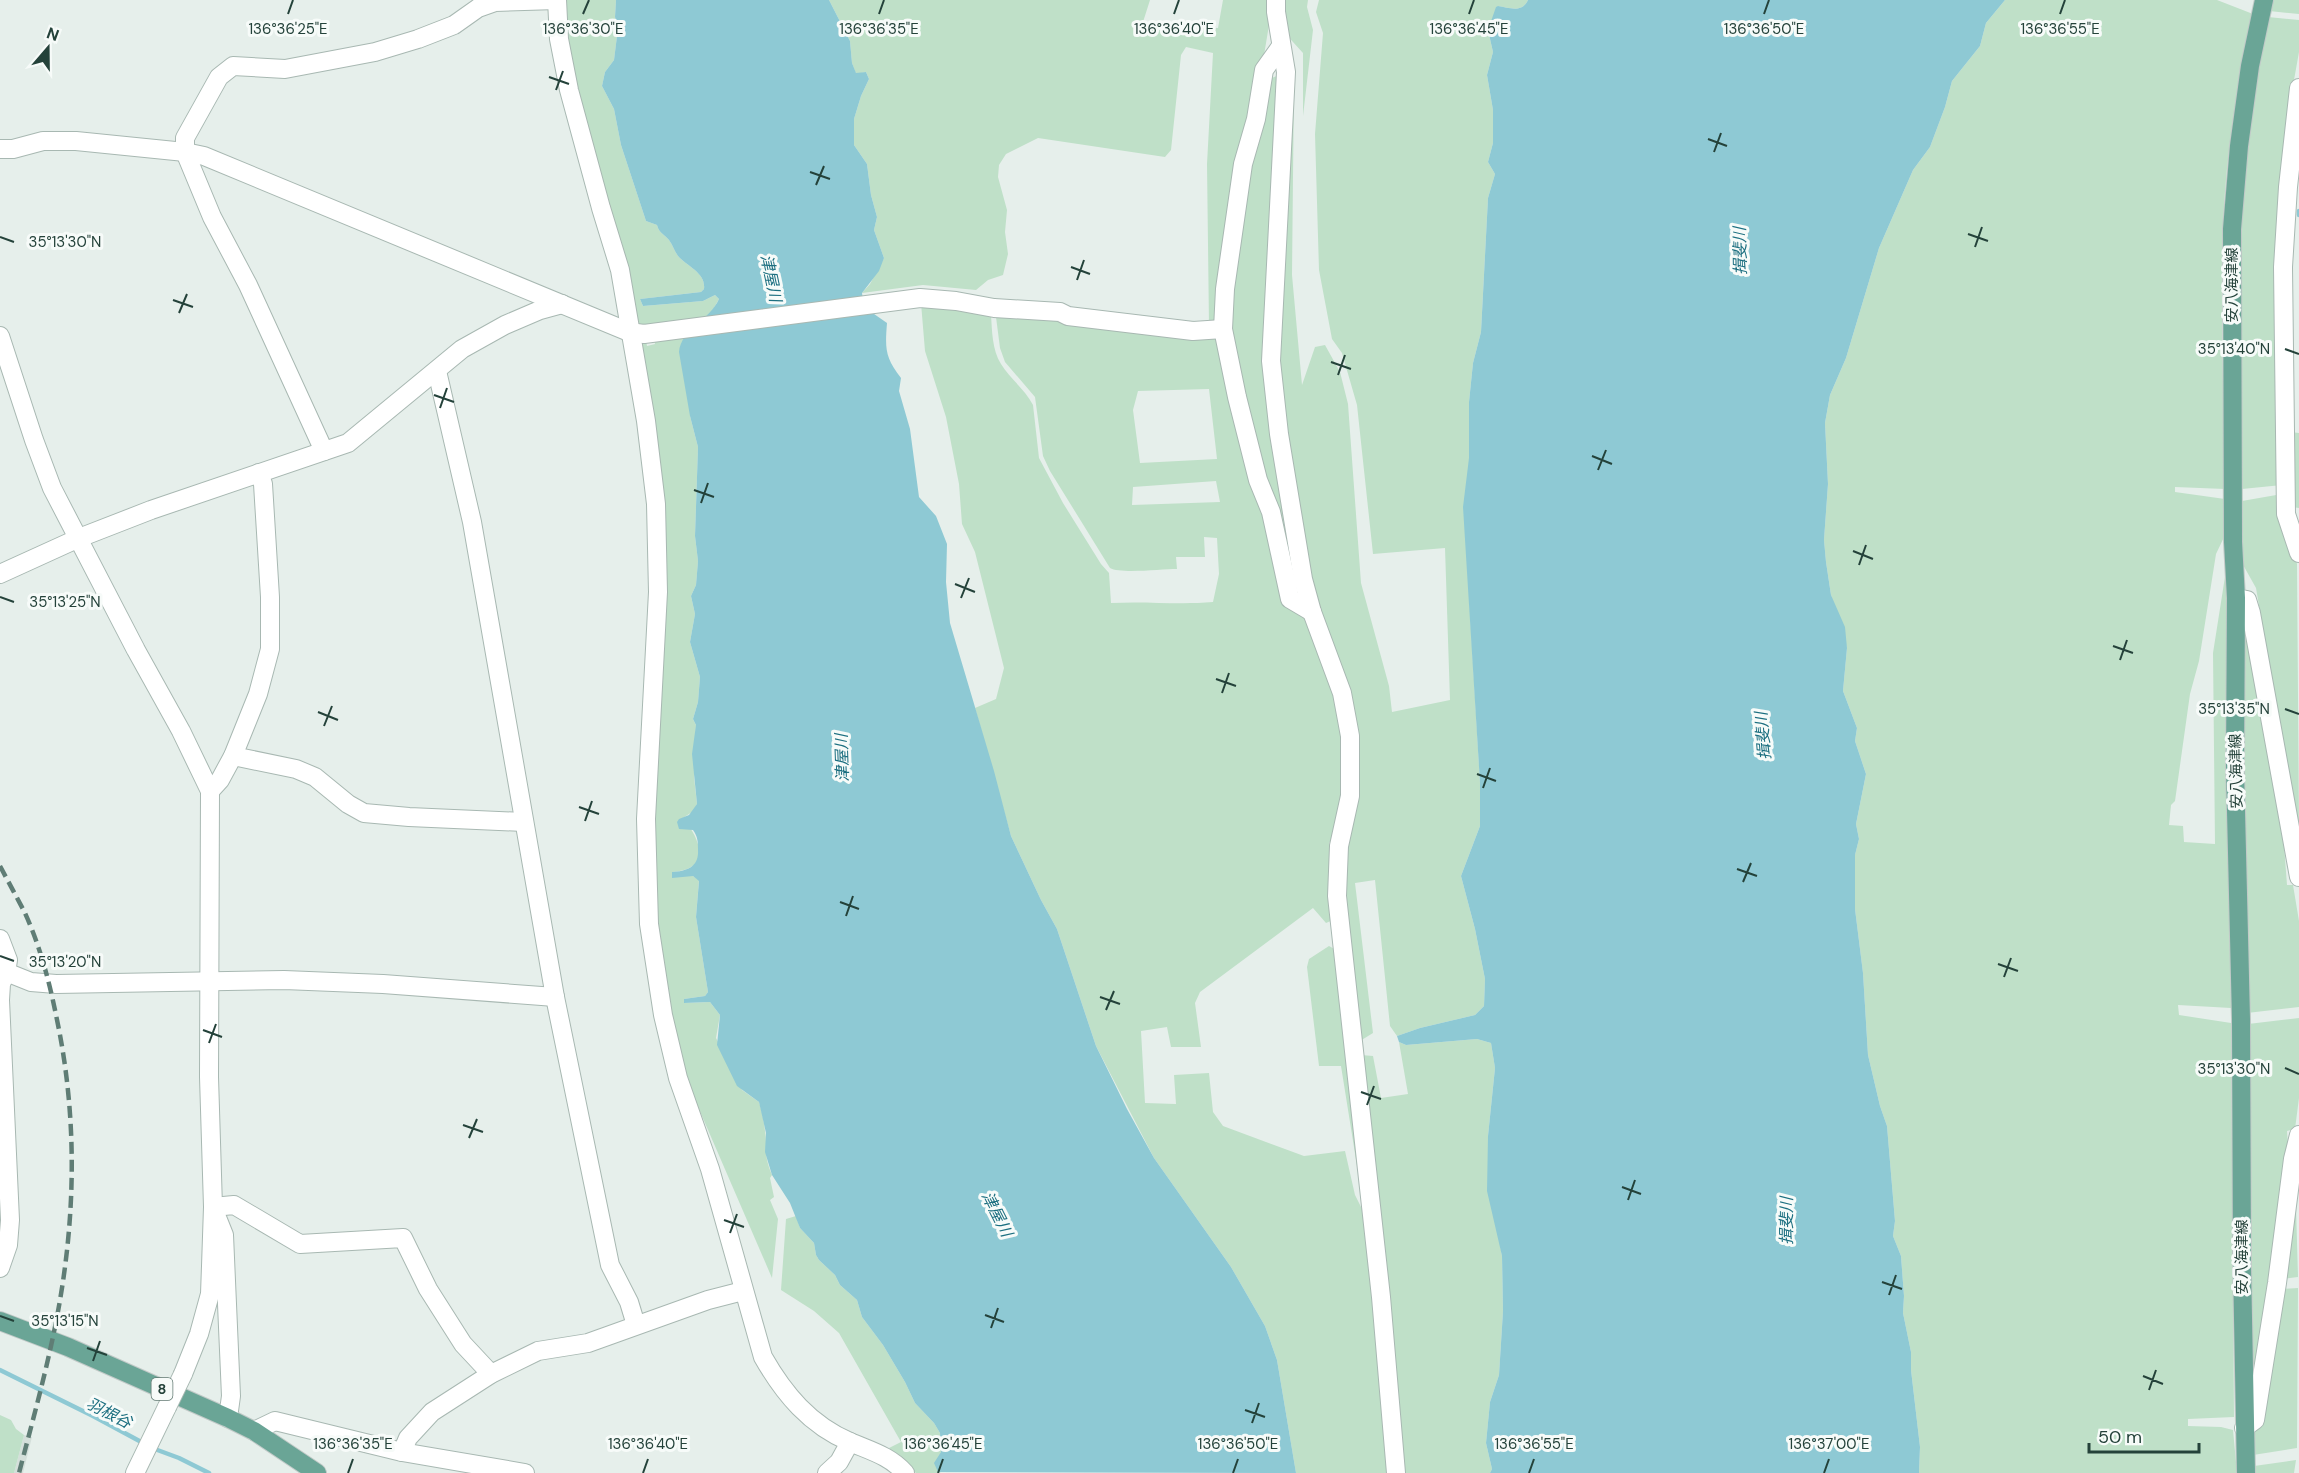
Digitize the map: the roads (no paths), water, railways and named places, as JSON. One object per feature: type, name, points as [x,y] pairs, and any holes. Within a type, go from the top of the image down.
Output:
[{"type":"main road","name":"安八海津線","points":[[2246,1473],[2241,1008],[2235,769],[2236,598],[2233,542],[2232,229],[2238,146],[2248,78],[2264,0]]},
{"type":"main road","name":"8","points":[[0,1321],[68,1347],[228,1418],[254,1431],[317,1473]]},
{"type":"street","points":[[324,451],[248,285],[212,217],[184,152],[186,138],[219,76],[233,66],[285,69],[375,52],[454,25],[478,8],[495,2],[557,0],[559,39],[569,90],[637,333],[656,504],[658,592],[646,819],[649,924],[663,1015],[678,1078],[710,1169],[763,1357],[778,1384],[804,1414],[827,1431],[897,1463],[905,1473]]},
{"type":"street","points":[[1276,0],[1286,72],[1271,361],[1279,434],[1302,579],[1342,693],[1350,736],[1350,796],[1339,846],[1337,896],[1381,1297],[1396,1473]]},
{"type":"street","points":[[1281,45],[1264,70],[1256,119],[1243,164],[1225,289],[1223,329],[1240,408],[1258,480],[1271,512],[1290,599],[1312,612]]},
{"type":"street","points":[[2299,88],[2283,267],[2293,428],[2286,514],[2299,553]]},
{"type":"street","points":[[0,149],[13,149],[43,141],[76,141],[204,156],[637,333],[921,298],[994,308],[1060,312],[1068,316],[1193,331],[1223,329]]},
{"type":"street","points":[[0,574],[79,538],[151,510],[348,443],[462,349],[505,325],[540,310],[562,304]]},
{"type":"street","points":[[0,336],[3,355],[52,488],[181,731],[210,791],[208,1077],[213,1207],[210,1294],[199,1334],[183,1374],[136,1472]]},
{"type":"street","points":[[437,371],[472,522],[555,997],[610,1265],[629,1302],[636,1325]]},
{"type":"street","points":[[210,791],[220,780],[233,756],[258,694],[270,649],[263,484],[259,473]]},
{"type":"street","points":[[2236,598],[2247,600],[2251,614],[2299,878]]},
{"type":"street","points":[[233,756],[296,769],[315,777],[348,804],[364,813],[524,822]]},
{"type":"street","points":[[0,939],[8,960],[3,972],[0,1000],[10,1220],[8,1245],[0,1268]]},
{"type":"street","points":[[3,972],[31,982],[56,984],[209,980],[382,984],[555,997]]},
{"type":"street","points":[[2244,1428],[2255,1420],[2277,1283],[2293,1159],[2299,1135]]},
{"type":"street","points":[[213,1207],[234,1205],[300,1244],[403,1238],[428,1289],[463,1344],[491,1374]]},
{"type":"street","points":[[213,1207],[224,1235],[231,1396],[228,1418]]},
{"type":"street","points":[[402,1452],[408,1438],[432,1412],[491,1374],[538,1351],[588,1343],[708,1300],[743,1291]]},
{"type":"street","points":[[254,1431],[275,1421],[402,1452],[525,1473]]},
{"type":"street","points":[[827,1473],[839,1462],[850,1442]]},
{"type":"water","name":"津屋川","points":[[616,0],[829,0],[850,41],[852,63],[856,73],[866,72],[869,79],[854,119],[854,145],[867,164],[871,195],[877,217],[874,230],[884,258],[879,271],[862,293],[864,307],[887,323],[887,352],[901,378],[899,391],[910,429],[919,497],[936,516],[947,544],[946,582],[950,623],[1011,836],[1057,929],[1096,1046],[1127,1109],[1154,1158],[1231,1267],[1265,1326],[1277,1360],[1296,1473],[938,1472],[934,1463],[941,1452],[940,1433],[915,1403],[883,1345],[862,1317],[857,1300],[840,1285],[835,1275],[819,1260],[814,1243],[800,1228],[790,1203],[772,1175],[765,1152],[766,1133],[759,1102],[737,1086],[717,1045],[720,1015],[710,1002],[684,1003],[684,999],[705,996],[708,992],[696,917],[699,881],[693,876],[672,878],[672,872],[683,871],[691,867],[698,856],[697,840],[693,830],[679,829],[677,822],[689,815],[697,804],[692,754],[696,725],[693,719],[698,702],[700,677],[690,642],[695,614],[691,596],[696,585],[698,561],[695,536],[698,447],[679,352],[685,337],[709,313],[719,299],[715,295],[703,301],[643,306],[640,299],[701,292],[704,289],[704,283],[699,274],[678,256],[657,225],[646,221],[621,145],[614,109],[602,86],[605,72],[614,60],[618,28],[615,17]]},
{"type":"water","name":"揖斐川","points":[[1528,0],[2005,0],[1986,23],[1980,46],[1952,81],[1930,147],[1913,170],[1879,248],[1846,358],[1830,395],[1825,423],[1828,484],[1824,540],[1826,562],[1831,595],[1845,627],[1847,648],[1843,691],[1857,728],[1855,741],[1866,774],[1856,824],[1859,839],[1855,855],[1855,909],[1863,973],[1868,1055],[1887,1126],[1895,1221],[1893,1236],[1901,1256],[1903,1313],[1911,1352],[1920,1447],[1919,1473],[1490,1473],[1492,1469],[1486,1443],[1490,1402],[1499,1375],[1503,1311],[1502,1256],[1487,1191],[1488,1136],[1495,1068],[1491,1043],[1477,1039],[1406,1045],[1399,1042],[1397,1036],[1475,1015],[1484,1006],[1485,979],[1461,876],[1480,826],[1480,783],[1463,507],[1469,458],[1469,402],[1473,363],[1481,332],[1488,198],[1495,174],[1488,162],[1493,143],[1493,110],[1487,75],[1493,52],[1488,30],[1496,7],[1519,8]]},
{"type":"waterway","name":"羽根谷","points":[[0,1370],[145,1444]]},
{"type":"waterway","name":"羽根谷","points":[[152,1448],[209,1473]]},
{"type":"railway","points":[[0,866],[24,911],[47,975],[63,1053],[71,1130],[71,1207],[63,1284],[48,1360],[19,1473]]}]
